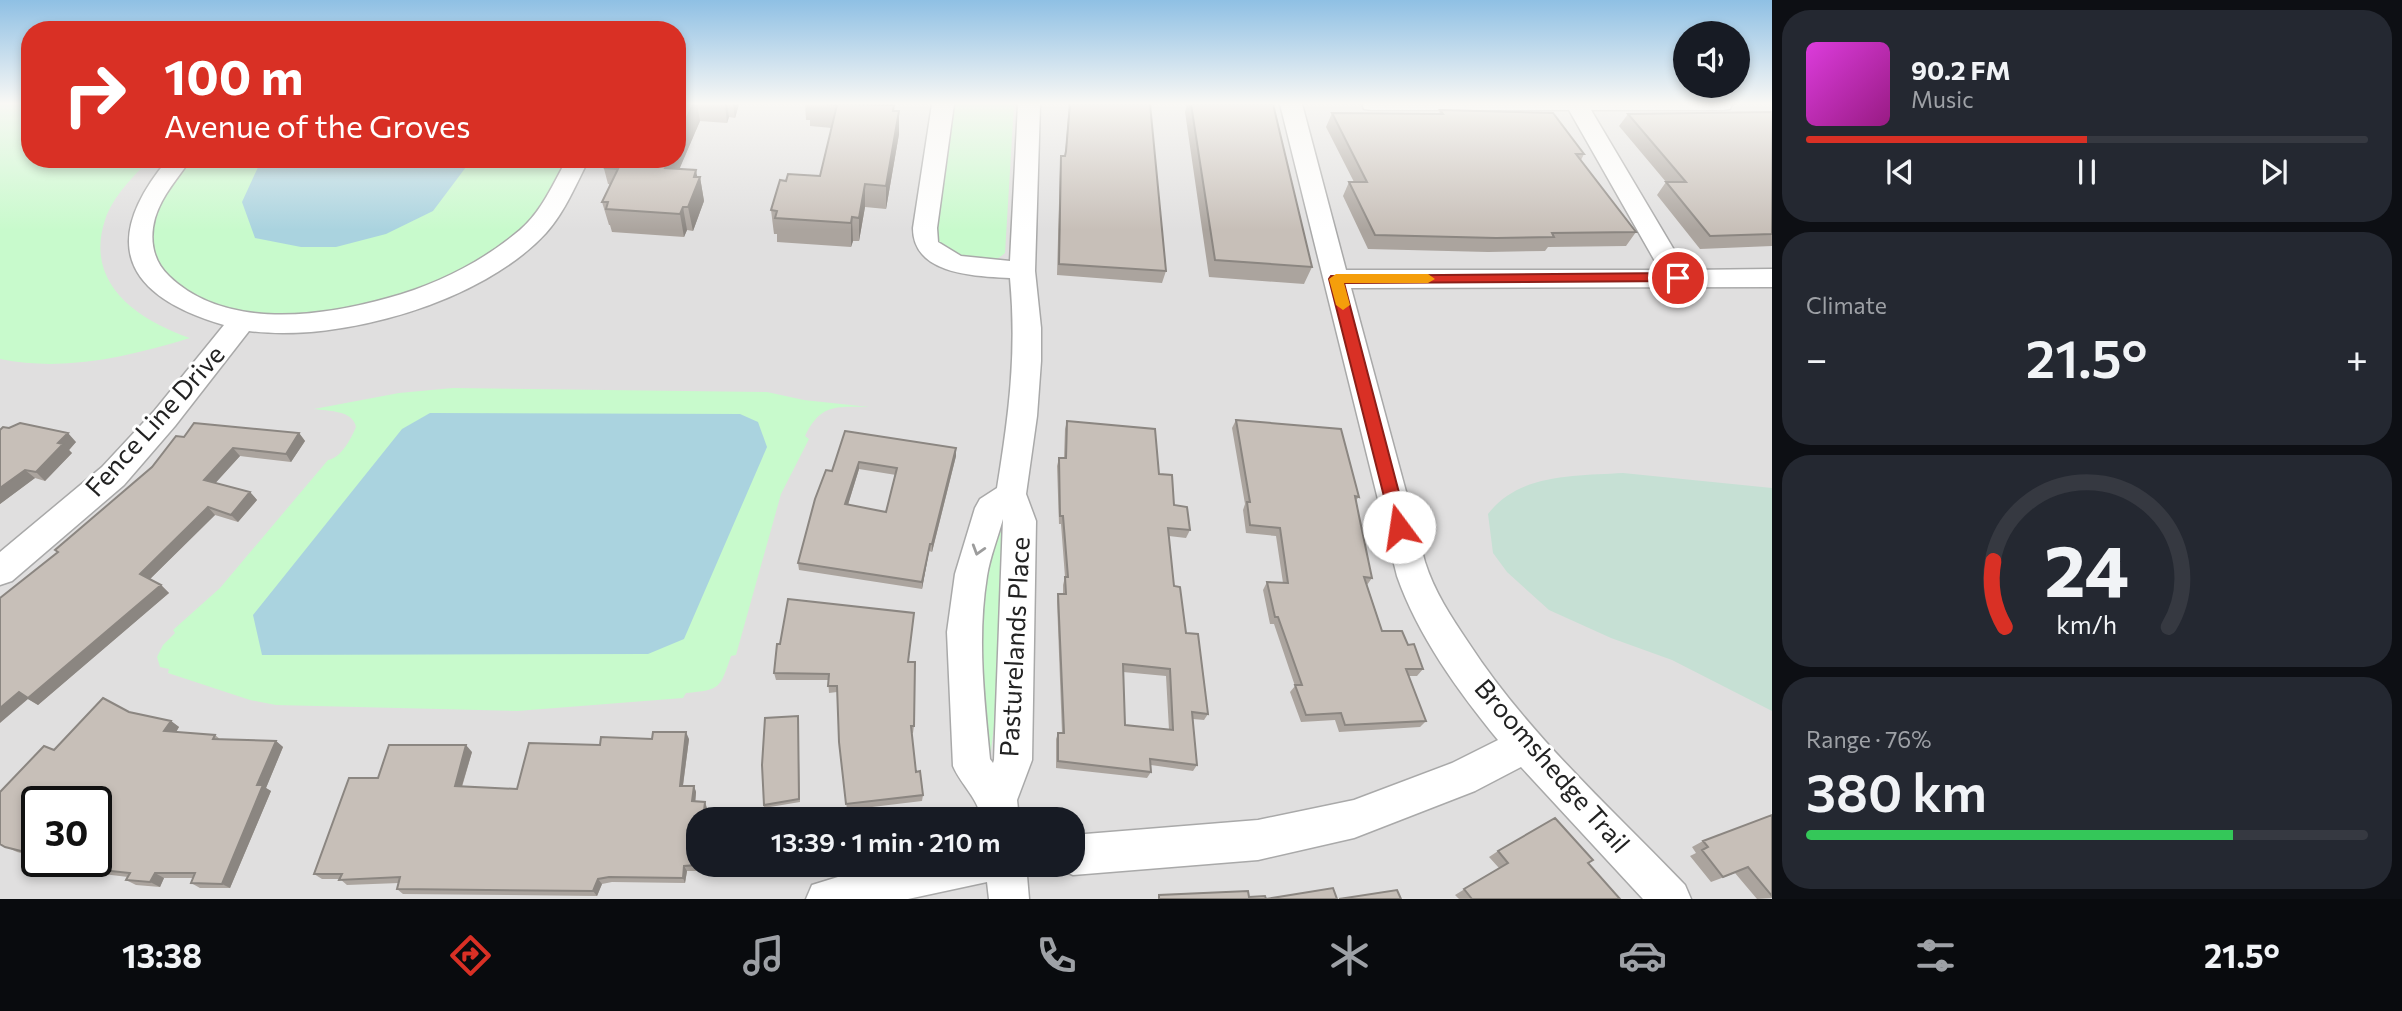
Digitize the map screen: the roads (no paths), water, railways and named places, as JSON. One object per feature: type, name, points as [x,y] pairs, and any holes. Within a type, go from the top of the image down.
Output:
[{"type":"street","points":[[937,146],[925,228],[927,244],[937,256],[952,262],[1022,271]]},
{"type":"street","name":"Pasturelands Place","points":[[1000,807],[1013,760],[1020,521],[1010,494],[1023,416],[1027,361],[1028,328],[1022,271],[1027,146]]},
{"type":"street","name":"Broomshedge Trail","points":[[1302,146],[1416,582],[1455,654],[1526,745],[1671,899]]},
{"type":"street","points":[[1600,146],[1678,278]]},
{"type":"street","points":[[173,168],[146,207],[138,231],[138,252],[147,271],[164,287],[207,310],[242,321],[293,322],[337,318],[408,301],[444,288],[477,271],[530,234],[557,200],[573,168]]},
{"type":"street","points":[[1336,279],[1772,278]]},
{"type":"street","name":"Fence Line Drive","points":[[0,571],[113,476],[242,321]]},
{"type":"street","name":"Pasturelands Place","points":[[998,807],[972,766],[964,632],[971,574],[991,508],[1010,494]]},
{"type":"street","points":[[1085,854],[1258,840],[1354,819],[1462,778],[1526,745]]},
{"type":"street","points":[[825,899],[918,877]]},
{"type":"street","points":[[1007,877],[1009,899]]},
{"type":"water","points":[[258,168],[465,168],[433,211],[386,234],[336,247],[301,247],[255,238],[242,202]]},
{"type":"water","points":[[430,413],[740,414],[758,422],[767,447],[684,639],[648,654],[262,655],[253,615],[402,429]]}]
